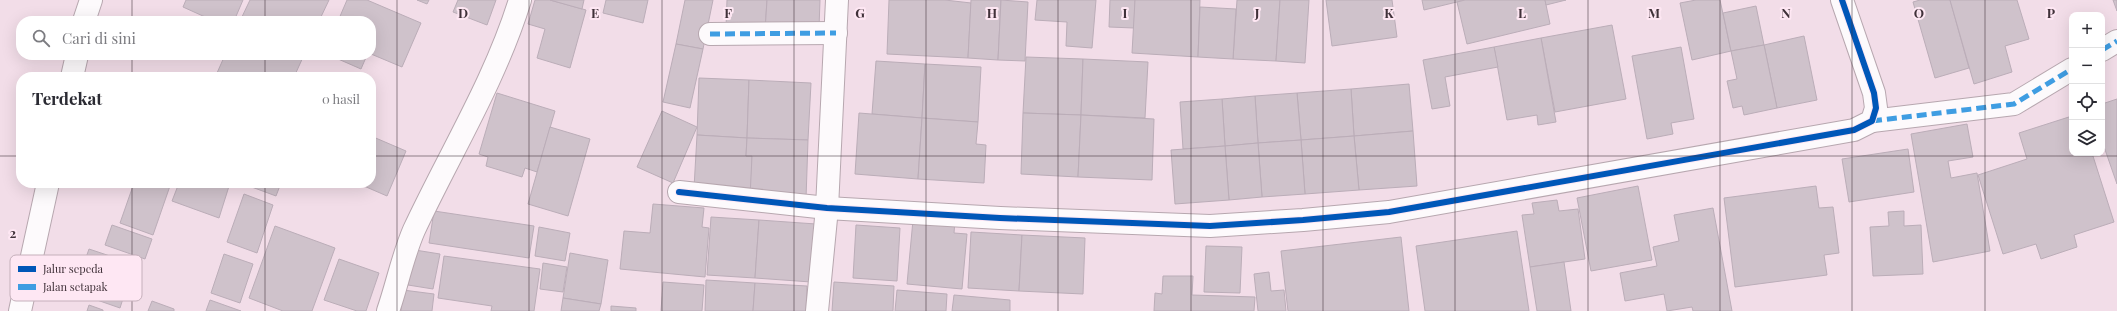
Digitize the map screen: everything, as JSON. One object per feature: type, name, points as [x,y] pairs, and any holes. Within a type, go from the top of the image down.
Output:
[{"type":"street","points":[[86,16],[91,0]]},
{"type":"street","points":[[388,311],[413,231],[487,85],[512,26],[520,0]]},
{"type":"street","points":[[817,311],[827,208],[837,0]]},
{"type":"street","points":[[1842,0],[1874,94],[1876,108],[1872,121]]},
{"type":"street","points":[[710,34],[836,34]]},
{"type":"street","points":[[2105,48],[2117,41]]},
{"type":"street","points":[[73,72],[76,60]]},
{"type":"street","points":[[679,192],[827,208],[1008,218],[1202,225],[1303,220],[1389,212],[1854,130],[1872,121],[2014,104],[2069,71]]},
{"type":"street","points":[[32,255],[47,188]]},
{"type":"street","points":[[20,311],[22,301]]},
{"type":"building","points":[[186,0],[243,0],[236,16],[203,16],[183,7]]},
{"type":"building","points":[[250,0],[329,0],[321,16],[242,16]]},
{"type":"building","points":[[347,0],[367,0],[421,23],[402,67],[376,56],[376,16],[340,16]]},
{"type":"building","points":[[417,0],[429,0],[427,4]]},
{"type":"building","points":[[458,0],[496,0],[487,25],[453,12]]},
{"type":"building","points":[[535,0],[550,0],[586,10],[570,68],[537,58],[545,29],[528,24]]},
{"type":"building","points":[[550,0],[584,0],[582,9]]},
{"type":"building","points":[[606,0],[648,0],[643,23],[603,13]]},
{"type":"building","points":[[685,0],[713,0],[703,49],[676,44]]},
{"type":"building","points":[[727,0],[767,0],[765,31],[726,27]]},
{"type":"building","points":[[767,0],[820,0],[819,28],[765,31]]},
{"type":"building","points":[[889,0],[945,0],[971,3],[968,58],[887,54]]},
{"type":"building","points":[[971,0],[1001,0],[998,60],[968,58]]},
{"type":"building","points":[[1001,0],[1028,2],[1025,61],[998,60]]},
{"type":"building","points":[[1037,0],[1096,0],[1092,48],[1066,46],[1067,22],[1035,20]]},
{"type":"building","points":[[1110,0],[1135,0],[1134,28],[1109,27]]},
{"type":"building","points":[[1135,0],[1200,0],[1198,57],[1132,53]]},
{"type":"building","points":[[1237,0],[1280,0],[1276,61],[1233,59]]},
{"type":"building","points":[[1280,0],[1309,0],[1305,63],[1276,61]]},
{"type":"building","points":[[1326,0],[1392,0],[1397,37],[1332,46]]},
{"type":"building","points":[[1422,0],[1465,0],[1424,10]]},
{"type":"building","points":[[1465,0],[1545,0],[1550,24],[1467,44],[1457,2]]},
{"type":"building","points":[[1545,0],[1566,0],[1546,5]]},
{"type":"building","points":[[1696,0],[1720,0],[1731,51],[1692,60],[1680,3]]},
{"type":"building","points":[[1920,0],[1950,0],[1969,68],[1935,78],[1913,2]]},
{"type":"building","points":[[1950,0],[2017,0],[2029,39],[2005,46],[2012,72],[1974,84]]},
{"type":"building","points":[[2113,0],[2117,0],[2117,11]]},
{"type":"building","points":[[1756,6],[1764,45],[1731,51],[1723,13]]},
{"type":"building","points":[[1200,7],[1236,9],[1233,59],[1198,57]]},
{"type":"building","points":[[1612,25],[1626,99],[1555,112],[1541,38]]},
{"type":"building","points":[[1804,36],[1817,100],[1777,108],[1764,45]]},
{"type":"building","points":[[1541,38],[1556,122],[1538,125],[1537,115],[1507,120],[1494,47]]},
{"type":"building","points":[[676,44],[703,49],[690,108],[663,102]]},
{"type":"building","points":[[1764,45],[1777,108],[1744,115],[1742,106],[1733,108],[1727,81],[1737,79],[1731,51]]},
{"type":"building","points":[[1494,47],[1498,67],[1445,77],[1450,106],[1432,109],[1423,60]]},
{"type":"building","points":[[1681,47],[1694,119],[1671,123],[1673,134],[1647,139],[1632,56]]},
{"type":"building","points":[[1026,57],[1083,59],[1081,115],[1023,113]]},
{"type":"building","points":[[1083,59],[1148,62],[1145,118],[1081,115]]},
{"type":"building","points":[[223,60],[302,60],[296,72],[217,72]]},
{"type":"building","points":[[340,60],[365,60],[361,69]]},
{"type":"building","points":[[876,61],[925,64],[922,118],[872,114]]},
{"type":"building","points":[[925,64],[981,67],[978,122],[922,118]]},
{"type":"building","points":[[699,78],[749,80],[747,138],[697,135]]},
{"type":"building","points":[[749,80],[811,83],[808,140],[747,138]]},
{"type":"building","points":[[1409,84],[1413,131],[1354,136],[1351,89]]},
{"type":"building","points":[[1351,89],[1354,136],[1301,140],[1297,93]]},
{"type":"building","points":[[497,93],[555,111],[537,172],[525,168],[522,177],[486,166],[488,157],[479,154]]},
{"type":"building","points":[[1297,93],[1301,140],[1258,143],[1255,96]]},
{"type":"building","points":[[1255,96],[1258,143],[1225,146],[1222,99]]},
{"type":"building","points":[[1222,99],[1225,146],[1183,149],[1180,102]]},
{"type":"building","points":[[2117,99],[2117,184],[2105,150],[2105,103]]},
{"type":"building","points":[[662,111],[697,127],[673,183],[637,167]]},
{"type":"building","points":[[859,113],[922,118],[918,179],[855,174]]},
{"type":"building","points":[[1023,113],[1081,115],[1078,177],[1021,174]]},
{"type":"building","points":[[1081,115],[1154,119],[1152,180],[1078,177]]},
{"type":"building","points":[[2069,117],[2069,156],[2093,156],[2114,222],[2074,235],[2077,247],[2041,259],[2036,244],[2003,254],[1978,175],[2027,159],[2019,133]]},
{"type":"building","points":[[922,118],[978,122],[976,144],[986,145],[984,183],[918,179]]},
{"type":"building","points":[[1967,124],[1973,157],[1948,161],[1951,178],[1977,173],[1990,251],[1933,262],[1911,134]]},
{"type":"building","points":[[550,127],[590,139],[568,216],[528,204]]},
{"type":"building","points":[[1413,131],[1417,186],[1359,190],[1354,136]]},
{"type":"building","points":[[697,135],[747,138],[746,156],[752,156],[751,191],[694,188]]},
{"type":"building","points":[[1354,136],[1359,190],[1305,194],[1301,140]]},
{"type":"building","points":[[376,138],[406,151],[387,196],[369,188],[376,188]]},
{"type":"building","points":[[747,138],[808,140],[806,199],[750,197],[752,156],[746,156]]},
{"type":"building","points":[[1301,140],[1305,194],[1262,197],[1258,143]]},
{"type":"building","points":[[1258,143],[1262,197],[1229,200],[1225,146]]},
{"type":"building","points":[[1225,146],[1229,200],[1175,204],[1171,150]]},
{"type":"building","points":[[1908,149],[1914,192],[1849,202],[1842,159]]},
{"type":"building","points":[[1638,186],[1652,260],[1591,271],[1577,198]]},
{"type":"building","points":[[1816,186],[1819,208],[1833,207],[1839,253],[1824,255],[1827,275],[1735,287],[1724,198]]},
{"type":"building","points":[[132,188],[169,188],[153,235],[120,223]]},
{"type":"building","points":[[177,188],[228,188],[219,218],[172,201]]},
{"type":"building","points":[[254,188],[279,188],[276,196]]},
{"type":"building","points":[[244,194],[273,205],[257,253],[227,242]]},
{"type":"building","points":[[1557,200],[1559,211],[1578,209],[1585,259],[1530,267],[1522,215],[1534,214],[1532,203]]},
{"type":"building","points":[[653,204],[704,208],[702,227],[709,228],[705,277],[620,269],[624,231],[650,233]]},
{"type":"building","points":[[1713,208],[1732,311],[1693,311],[1692,307],[1667,311],[1664,294],[1625,301],[1620,273],[1657,266],[1653,247],[1679,241],[1674,215]]},
{"type":"building","points":[[434,211],[534,226],[529,258],[429,243]]},
{"type":"building","points":[[1904,211],[1904,226],[1921,225],[1923,274],[1873,276],[1870,227],[1889,226],[1888,212]]},
{"type":"building","points":[[711,217],[759,220],[755,278],[707,275]]},
{"type":"building","points":[[759,220],[816,224],[811,282],[755,278]]},
{"type":"building","points":[[913,220],[955,221],[954,233],[967,234],[962,289],[907,284]]},
{"type":"building","points":[[112,225],[152,239],[145,259],[142,258],[142,255],[134,255],[105,245]]},
{"type":"building","points":[[856,225],[900,228],[897,281],[853,278]]},
{"type":"building","points":[[275,226],[335,248],[312,311],[283,311],[249,298]]},
{"type":"building","points":[[539,227],[570,233],[565,261],[535,256]]},
{"type":"building","points":[[1517,231],[1529,311],[1425,311],[1416,246]]},
{"type":"building","points":[[971,232],[1022,235],[1019,291],[968,288]]},
{"type":"building","points":[[1022,235],[1085,238],[1083,294],[1019,291]]},
{"type":"building","points":[[1401,237],[1409,311],[1288,311],[1281,251]]},
{"type":"building","points":[[1206,246],[1242,247],[1240,293],[1204,292]]},
{"type":"building","points":[[89,249],[107,255],[87,255]]},
{"type":"building","points":[[415,250],[440,254],[433,289],[408,285]]},
{"type":"building","points":[[570,253],[608,260],[601,304],[563,298]]},
{"type":"building","points":[[224,254],[253,264],[240,303],[211,293]]},
{"type":"building","points":[[444,256],[540,269],[534,311],[491,311],[492,306],[438,298]]},
{"type":"building","points":[[339,259],[379,273],[366,311],[357,311],[324,300]]},
{"type":"building","points":[[1564,262],[1571,311],[1537,311],[1530,267]]},
{"type":"building","points":[[543,263],[567,267],[563,292],[540,289]]},
{"type":"building","points":[[1269,272],[1271,291],[1284,290],[1286,311],[1258,311],[1254,274]]},
{"type":"building","points":[[1163,276],[1193,276],[1192,295],[1255,297],[1254,311],[1154,311],[1155,293],[1162,294]]},
{"type":"building","points":[[706,280],[755,283],[753,311],[705,311]]},
{"type":"building","points":[[663,282],[704,285],[702,311],[661,311]]},
{"type":"building","points":[[834,282],[894,286],[893,311],[832,311]]},
{"type":"building","points":[[755,283],[807,286],[806,311],[753,311]]},
{"type":"building","points":[[403,290],[434,294],[432,311],[401,311]]},
{"type":"building","points":[[897,290],[947,294],[946,311],[895,311]]},
{"type":"building","points":[[954,295],[1010,300],[1010,311],[952,311]]},
{"type":"building","points":[[563,298],[601,304],[599,311],[561,311]]},
{"type":"building","points":[[210,300],[241,311],[206,311]]},
{"type":"building","points":[[100,301],[122,301],[120,308]]},
{"type":"building","points":[[152,301],[174,309],[174,311],[148,311]]},
{"type":"building","points":[[89,305],[103,310],[103,311],[87,311]]},
{"type":"building","points":[[611,306],[636,308],[636,311],[611,311]]},
{"type":"marked path","points":[[710,34],[836,33]]},
{"type":"marked path","points":[[2105,48],[2117,41]]},
{"type":"marked path","points":[[1872,121],[2014,104],[2069,71]]},
{"type":"cycle path","points":[[679,192],[827,208],[1000,218],[1210,226],[1303,220],[1389,212],[1854,130],[1872,121],[1876,108],[1874,93],[1842,0]]}]
